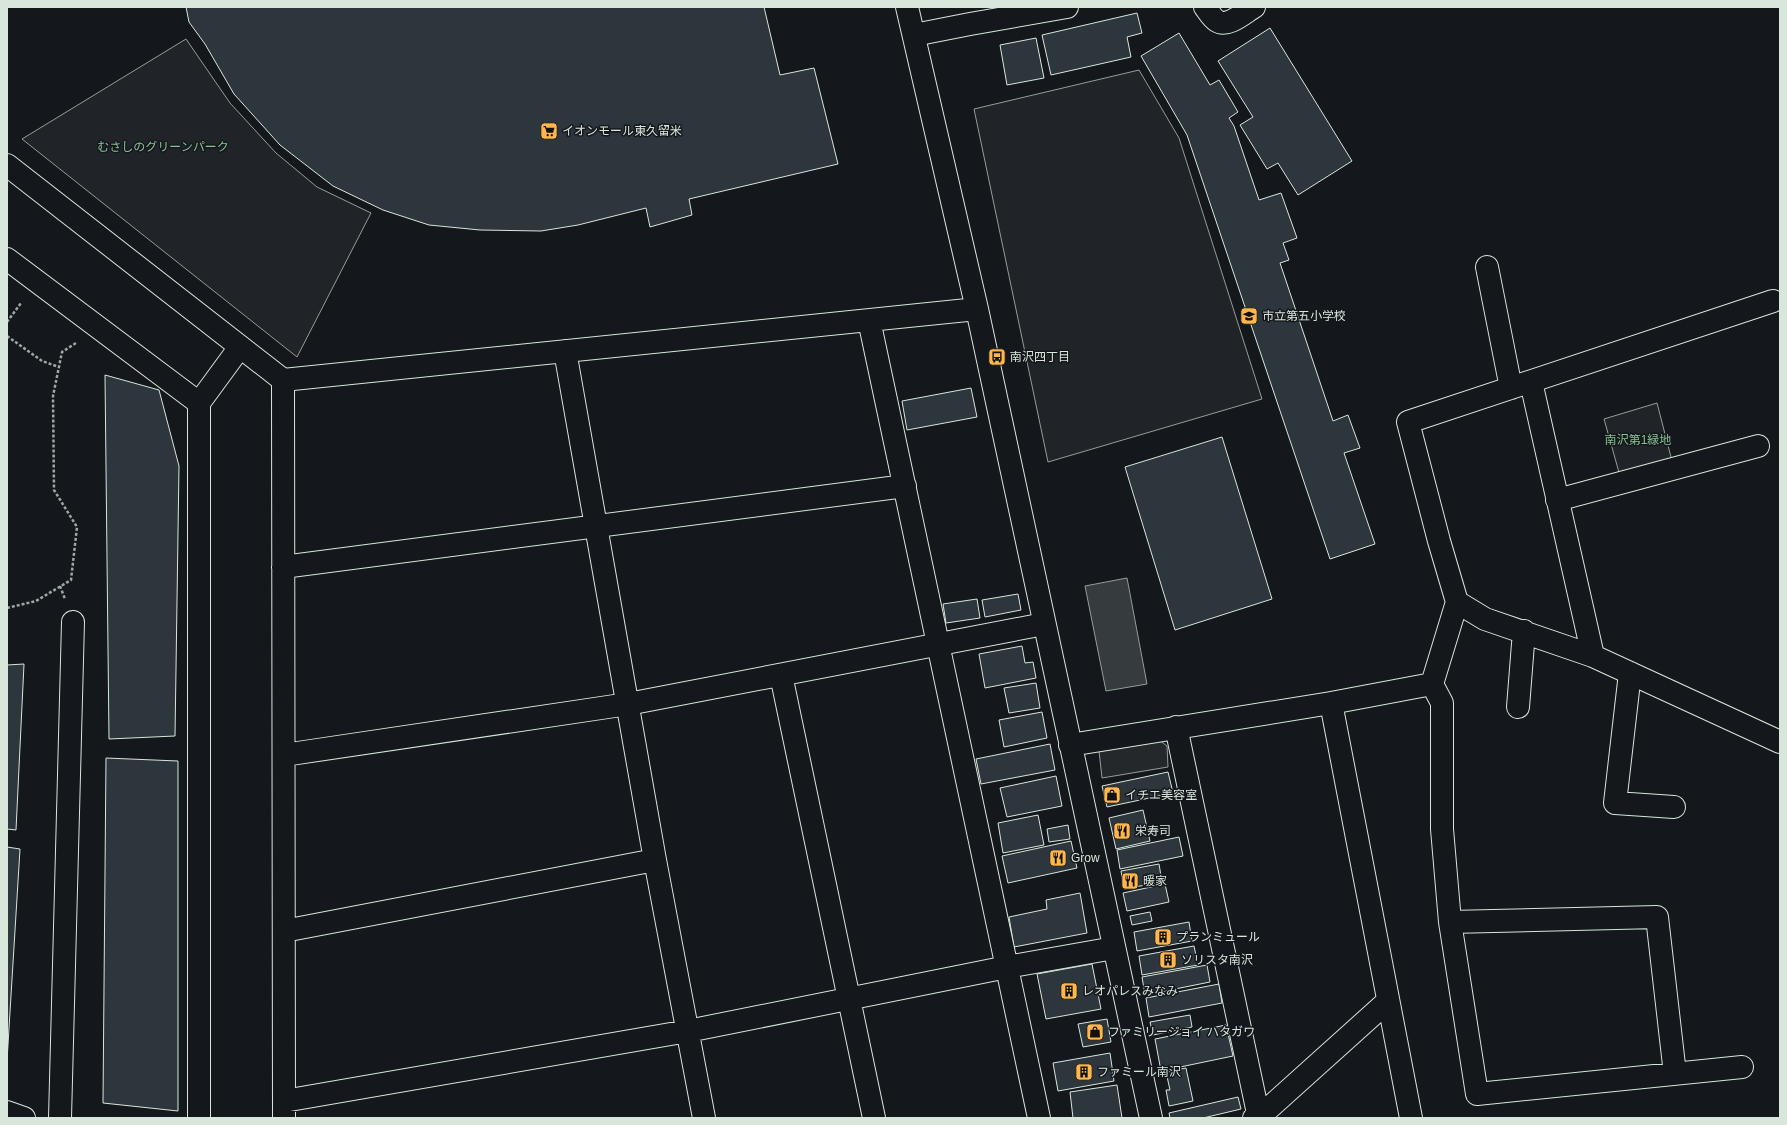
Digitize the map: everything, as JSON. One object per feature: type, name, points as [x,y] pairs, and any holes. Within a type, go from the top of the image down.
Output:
[{"type":"street","points":[[907,7],[977,309],[1151,1118]]},
{"type":"street","points":[[914,35],[1067,7]]},
{"type":"street","points":[[1205,7],[1216,21],[1222,23],[1229,22],[1254,7]]},
{"type":"street","points":[[7,165],[283,380],[977,309]]},
{"type":"street","points":[[7,259],[199,403]]},
{"type":"street","points":[[1487,267],[1521,385],[1557,500],[1593,656]]},
{"type":"street","points":[[1742,1067],[1477,1094],[1450,922],[1442,829],[1442,703],[1432,684],[1457,602],[1439,541],[1408,422],[1773,302]]},
{"type":"street","points":[[870,320],[1039,1118]]},
{"type":"street","points":[[199,1118],[199,403],[240,347]]},
{"type":"street","points":[[565,351],[656,860],[704,1118]]},
{"type":"street","points":[[283,380],[284,1110],[849,998],[1114,948]]},
{"type":"street","points":[[1557,500],[1758,446]]},
{"type":"street","points":[[283,566],[905,486]]},
{"type":"street","points":[[1457,602],[1485,619],[1524,631],[1593,656],[1780,742]]},
{"type":"street","points":[[60,1118],[73,622]]},
{"type":"street","points":[[284,755],[628,704],[781,676],[1044,624]]},
{"type":"street","points":[[1518,707],[1524,631]]},
{"type":"street","points":[[1630,673],[1614,803],[1674,807]]},
{"type":"street","points":[[781,676],[874,1118]]},
{"type":"street","points":[[1070,746],[1176,727],[1331,703],[1432,684]]},
{"type":"street","points":[[1331,703],[1411,1118]]},
{"type":"street","points":[[1176,727],[1257,1118]]},
{"type":"street","points":[[284,931],[656,860]]},
{"type":"street","points":[[1450,922],[1657,917],[1675,1074]]},
{"type":"street","points":[[1257,1118],[1388,1001]]},
{"type":"street","points":[[7,1112],[24,1118]]},
{"type":"path","points":[[7,608],[36,601],[71,580],[77,527],[54,490],[53,396],[62,352],[100,329]]},
{"type":"path","points":[[7,336],[42,361],[59,367]]},
{"type":"green space","name":"むさしのグリーンパーク","points":[[186,39],[230,103],[276,153],[317,187],[371,213],[297,357],[22,139]]},
{"type":"green space","points":[[1139,70],[1179,138],[1262,399],[1048,462],[974,109]]},
{"type":"green space","name":"南沢第1緑地","points":[[1657,403],[1672,461],[1620,476],[1604,419]]},
{"type":"shaded area","points":[[1127,578],[1147,684],[1106,691],[1085,586]]},
{"type":"shaded area","points":[[1159,740],[1167,746],[1168,767],[1102,778],[1099,751]]},
{"type":"building","name":"イオンモール東久留米","points":[[186,7],[764,7],[780,75],[814,68],[838,164],[689,199],[692,215],[650,227],[646,208],[578,225],[541,231],[480,230],[429,225],[383,210],[333,186],[280,145],[234,94],[205,44],[189,22]]},
{"type":"building","points":[[1137,13],[1142,33],[1127,37],[1131,57],[1051,75],[1042,35]]},
{"type":"building","points":[[1270,28],[1352,161],[1298,195],[1278,163],[1267,169],[1240,125],[1253,117],[1218,61]]},
{"type":"building","points":[[1179,33],[1210,85],[1219,80],[1238,112],[1229,118],[1234,126],[1259,200],[1281,193],[1297,238],[1283,243],[1289,260],[1280,263],[1333,421],[1348,415],[1360,448],[1344,453],[1375,544],[1330,559],[1187,135],[1141,56]]},
{"type":"building","points":[[1036,38],[1044,78],[1007,85],[1000,45]]},
{"type":"building","points":[[105,375],[159,390],[179,466],[175,736],[109,739]]},
{"type":"building","points":[[971,388],[977,417],[907,430],[902,401]]},
{"type":"building","points":[[1222,437],[1272,599],[1175,630],[1125,467]]},
{"type":"building","points":[[1018,594],[1021,610],[985,617],[982,600]]},
{"type":"building","points":[[977,599],[980,618],[946,623],[943,604]]},
{"type":"building","points":[[1022,646],[1025,663],[1033,662],[1036,678],[985,688],[979,654]]},
{"type":"building","points":[[24,664],[16,830],[7,829],[7,665]]},
{"type":"building","points":[[1036,683],[1040,708],[1009,713],[1004,688]]},
{"type":"building","points":[[1042,712],[1047,738],[1004,747],[999,720]]},
{"type":"building","points":[[1050,744],[1055,770],[981,784],[976,759]]},
{"type":"building","points":[[106,758],[178,761],[178,1111],[103,1103]]},
{"type":"building","points":[[1168,772],[1173,793],[1107,807],[1102,786]]},
{"type":"building","points":[[1056,776],[1062,806],[1007,817],[1000,788]]},
{"type":"building","points":[[1143,810],[1150,841],[1116,849],[1109,818]]},
{"type":"building","points":[[1038,815],[1044,845],[1003,853],[998,823]]},
{"type":"building","points":[[1068,825],[1070,839],[1049,842],[1047,829]]},
{"type":"building","points":[[1179,837],[1183,856],[1120,869],[1117,850]]},
{"type":"building","points":[[1071,841],[1077,868],[1008,883],[1002,856]]},
{"type":"building","points":[[7,847],[20,849],[7,1061]]},
{"type":"building","points":[[1159,864],[1162,882],[1124,889],[1121,871]]},
{"type":"building","points":[[1165,884],[1169,902],[1127,911],[1123,893]]},
{"type":"building","points":[[1080,893],[1087,933],[1014,947],[1009,917],[1047,909],[1046,900]]},
{"type":"building","points":[[1150,912],[1152,921],[1132,925],[1130,916]]},
{"type":"building","name":"プランミュール","points":[[1189,922],[1192,941],[1137,951],[1134,932]]},
{"type":"building","name":"ソリスタ南沢","points":[[1194,946],[1198,965],[1142,975],[1139,956]]},
{"type":"building","name":"レオパレスみなみ","points":[[1092,964],[1101,1009],[1046,1019],[1037,974]]},
{"type":"building","points":[[1207,965],[1210,982],[1145,995],[1142,977]]},
{"type":"building","points":[[1219,984],[1222,1003],[1149,1017],[1146,998]]},
{"type":"building","points":[[1190,1015],[1192,1027],[1153,1035],[1150,1022]]},
{"type":"building","points":[[1107,1019],[1111,1042],[1083,1047],[1078,1024]]},
{"type":"building","points":[[1226,1025],[1233,1056],[1161,1071],[1155,1039]]},
{"type":"building","name":"ファミール南沢","points":[[1110,1053],[1114,1081],[1058,1091],[1053,1063]]},
{"type":"building","points":[[1186,1068],[1193,1101],[1169,1106],[1166,1090],[1170,1090],[1166,1072]]},
{"type":"building","points":[[1117,1085],[1122,1118],[1073,1118],[1070,1092]]},
{"type":"building","points":[[1238,1097],[1241,1109],[1203,1118],[1170,1118],[1169,1113]]},
{"type":"place","name":"イオンモール東久留米","points":[[549,131]]},
{"type":"place","name":"市立第五小学校","points":[[1249,316]]},
{"type":"place","name":"南沢四丁目","points":[[997,357]]},
{"type":"place","name":"イチエ美容室","points":[[1112,795]]},
{"type":"place","name":"栄寿司","points":[[1122,831]]},
{"type":"place","name":"Grow","points":[[1058,858]]},
{"type":"place","name":"暖家","points":[[1130,881]]},
{"type":"place","name":"プランミュール","points":[[1163,937]]},
{"type":"place","name":"ソリスタ南沢","points":[[1168,960]]},
{"type":"place","name":"レオパレスみなみ","points":[[1069,991]]},
{"type":"place","name":"ファミリージョイ ハタガワ","points":[[1095,1032]]},
{"type":"place","name":"ファミール南沢","points":[[1084,1072]]}]
